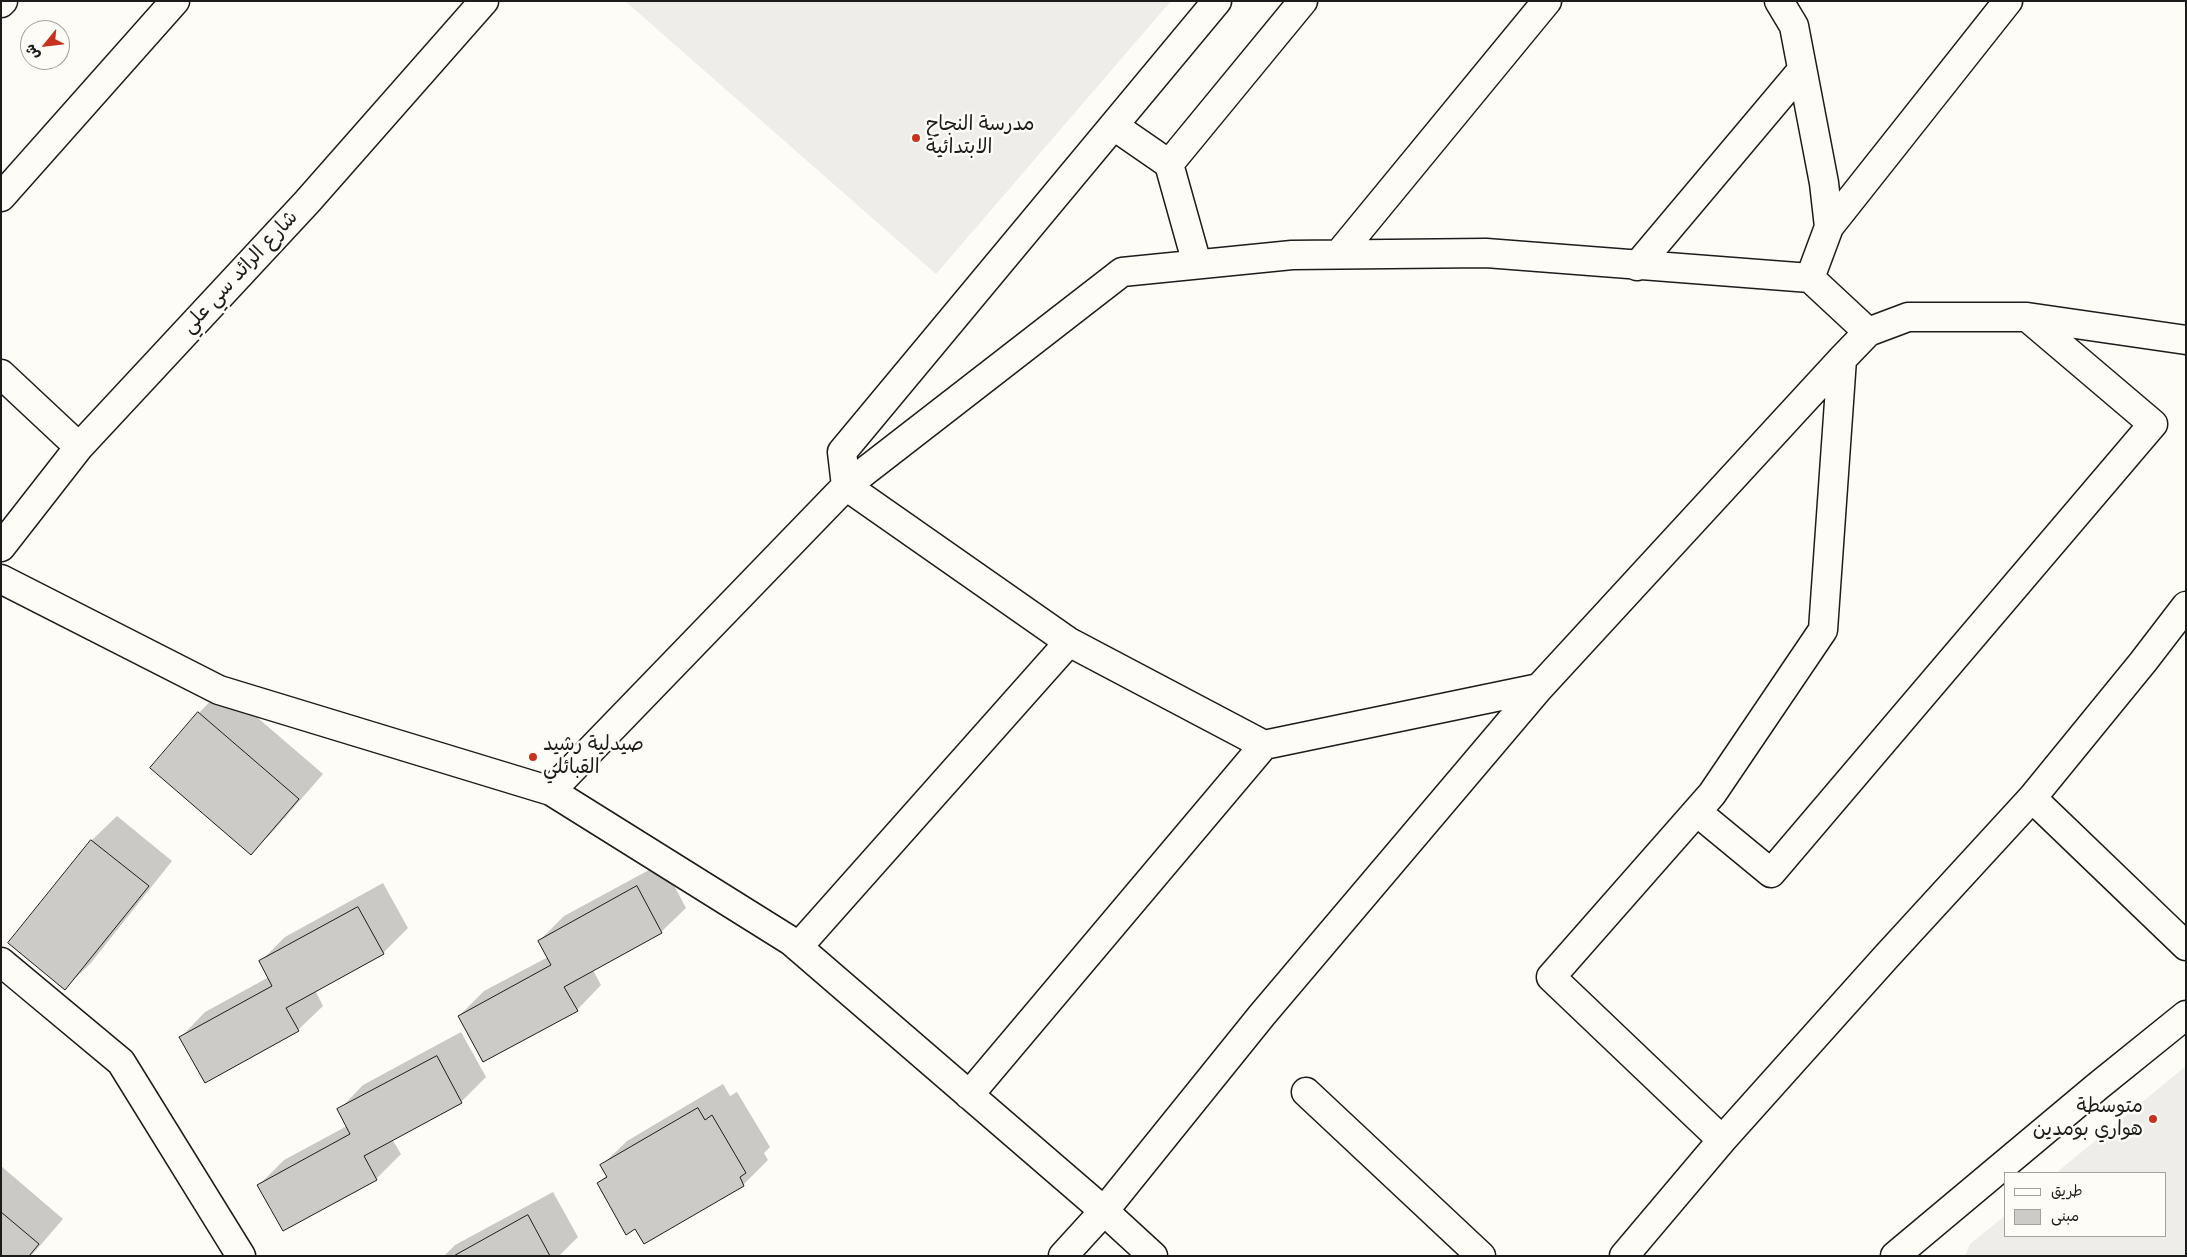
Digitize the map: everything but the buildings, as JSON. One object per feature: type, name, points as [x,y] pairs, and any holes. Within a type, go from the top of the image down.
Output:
[{"type":"street","points":[[1,197],[176,1]]},
{"type":"street","name":"شارع الرائد سي علي","points":[[1,547],[79,447],[307,202],[484,1]]},
{"type":"street","points":[[1217,1],[842,452],[846,486],[1069,642],[1264,745]]},
{"type":"street","points":[[1169,164],[1303,1]]},
{"type":"street","points":[[1340,254],[1547,1]]},
{"type":"street","points":[[1779,1],[1794,26],[1824,184],[1829,227]]},
{"type":"street","points":[[1810,278],[1829,227],[2008,1]]},
{"type":"street","points":[[1637,266],[1802,70]]},
{"type":"street","points":[[1114,126],[1169,164],[1197,264]]},
{"type":"street","points":[[551,791],[846,486],[1122,272],[1292,255],[1486,253],[1810,278],[1868,332]]},
{"type":"street","points":[[1063,1256],[1104,1211],[1262,1015],[1539,688],[1868,332],[1908,317],[2027,317],[2186,340]]},
{"type":"street","points":[[1697,812],[1771,873],[2153,424],[2027,317]]},
{"type":"street","points":[[1722,1140],[1551,977],[1723,781],[1823,630],[1842,359]]},
{"type":"street","points":[[1,374],[79,447]]},
{"type":"street","points":[[1,579],[219,690],[551,791],[798,947],[1104,1211],[1153,1256]]},
{"type":"street","points":[[1624,1256],[1722,1140],[2032,798],[2186,606]]},
{"type":"street","points":[[798,947],[1069,642]]},
{"type":"street","points":[[969,1095],[1264,745],[1539,688]]},
{"type":"street","points":[[2032,798],[2186,946]]},
{"type":"street","points":[[1,962],[121,1062],[241,1256]]},
{"type":"street","points":[[1895,1256],[2098,1086],[2186,1016]]},
{"type":"street","points":[[1306,1092],[1481,1256]]},
{"type":"shaded area","name":"مدرسة النجاح الابتدائية","points":[[625,1],[1171,1],[936,274]]},
{"type":"shaded area","name":"متوسطة هواري بومدين","points":[[2186,1066],[2186,1256],[1965,1256],[1970,1244],[2004,1217],[2004,1237],[2167,1237],[2167,1172],[2057,1172]]},
{"type":"place","name":"مدرسة النجاح الابتدائية","points":[[916,138]]},
{"type":"place","name":"صيدلية رشيد القبائلي","points":[[533,757]]},
{"type":"place","name":"متوسطة هواري بومدين","points":[[2153,1119]]}]
